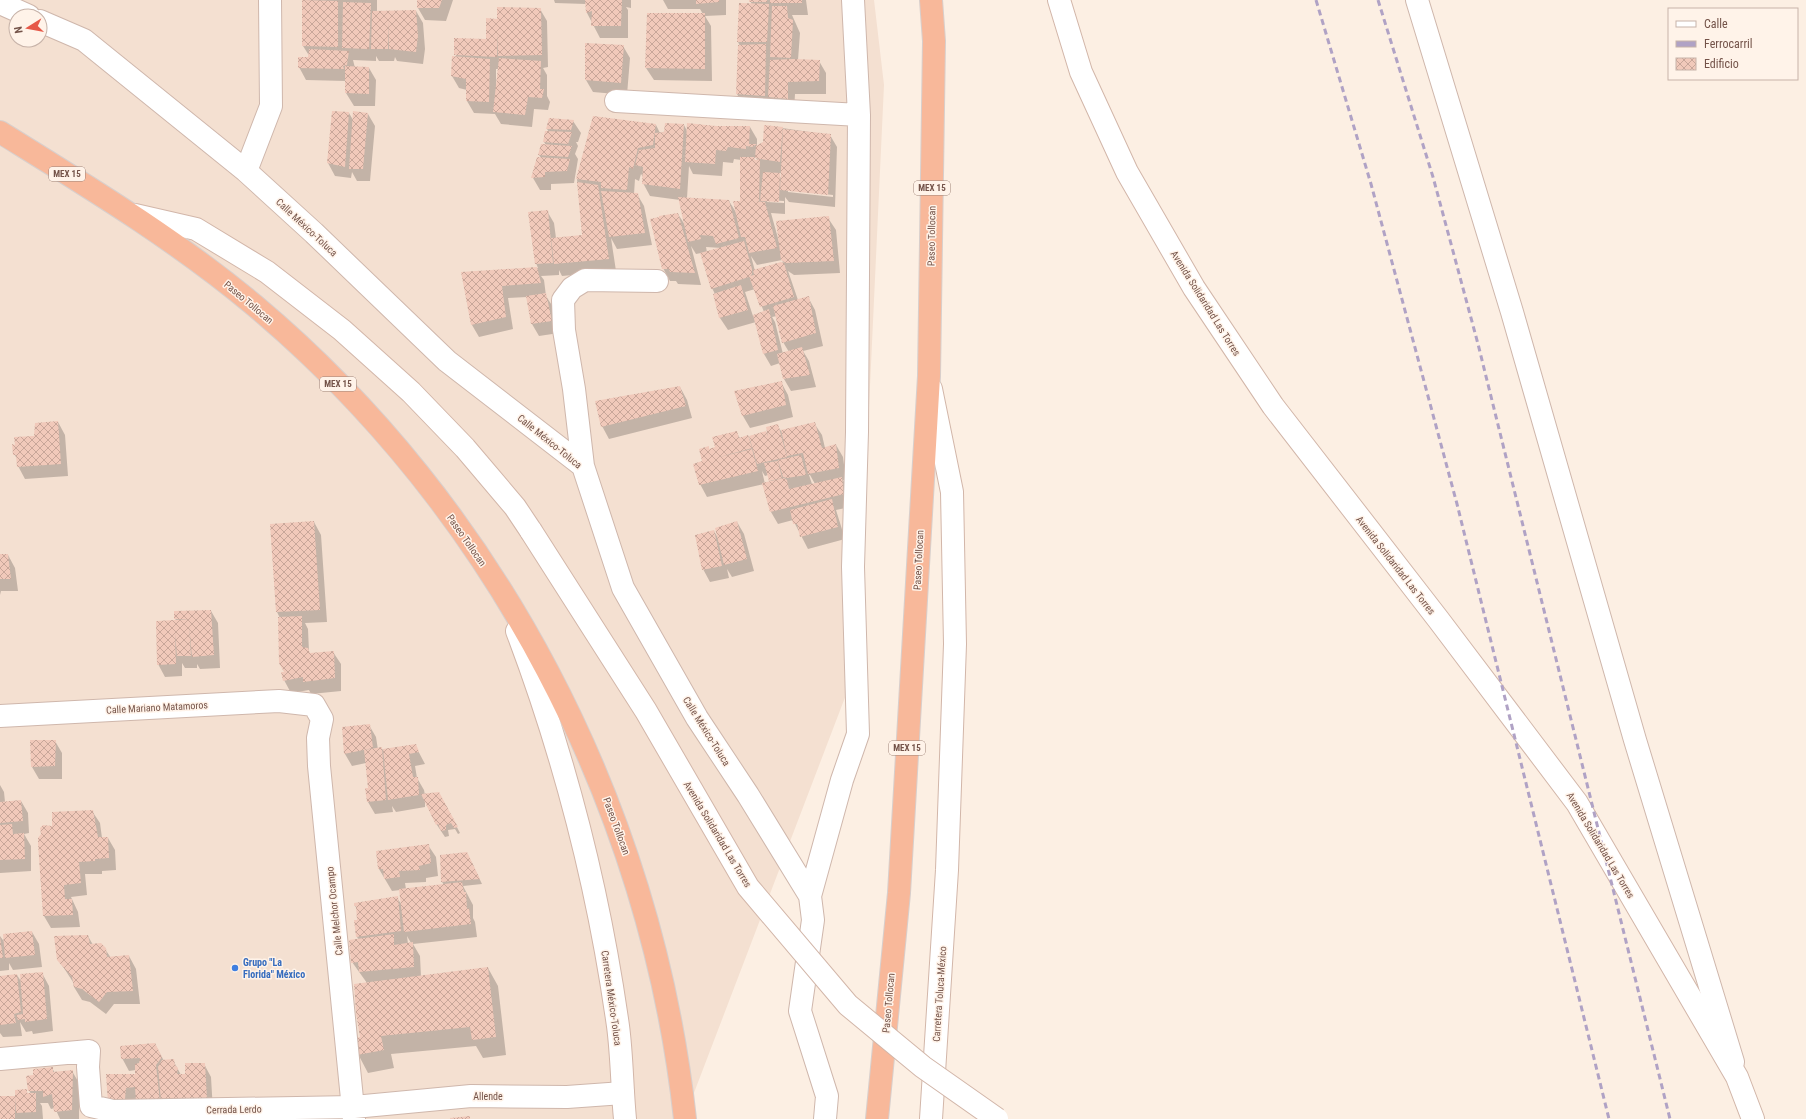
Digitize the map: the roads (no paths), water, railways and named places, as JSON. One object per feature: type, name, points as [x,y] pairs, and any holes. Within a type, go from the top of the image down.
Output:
[{"type":"highway","name":"Paseo Tollocan","points":[[877,1119],[899,893],[929,376],[934,41],[931,0]]},
{"type":"highway","name":"Paseo Tollocan","points":[[0,132],[135,216],[196,259],[256,306],[365,410],[414,468],[460,528],[502,591],[540,656],[574,724],[605,793],[630,864],[652,937],[669,1010],[685,1119]]},
{"type":"street","points":[[246,171],[272,106],[270,0]]},
{"type":"street","points":[[810,896],[842,780],[858,734],[853,567],[857,432],[859,115],[853,0]]},
{"type":"street","name":"Avenida Solidaridad Las Torres","points":[[1059,0],[1081,72],[1127,172],[1194,288],[1272,406],[1438,618],[1577,803],[1737,1077],[1753,1119]]},
{"type":"street","points":[[1417,0],[1512,312],[1635,740],[1737,1077]]},
{"type":"street","points":[[0,3],[11,8]]},
{"type":"street","name":"Calle México-Toluca","points":[[48,24],[84,40],[246,171],[314,233],[447,361],[583,466],[623,588],[697,718],[748,795],[810,896],[812,920],[800,1011],[827,1096],[826,1119]]},
{"type":"street","points":[[616,101],[859,115]]},
{"type":"street","name":"Avenida Solidaridad Las Torres","points":[[135,216],[196,229],[267,272],[342,330],[411,392],[465,448],[515,507],[531,531],[646,711],[748,887],[848,1005],[923,1067],[997,1119]]},
{"type":"street","points":[[583,466],[574,389],[564,330],[563,300],[572,288],[585,280],[657,281]]},
{"type":"street","name":"Carretera Toluca-México","points":[[929,376],[952,492],[955,644],[947,870],[931,1119]]},
{"type":"street","name":"Carretera México-Toluca","points":[[502,591],[529,662],[552,733],[591,878],[606,952],[618,1027],[625,1119]]},
{"type":"street","name":"Calle Mariano Matamoros","points":[[0,716],[279,701],[314,705]]},
{"type":"street","name":"Calle Melchor Ocampo","points":[[314,705],[322,719],[318,738],[320,766],[354,1113]]},
{"type":"street","name":"Cerrada Lerdo","points":[[0,1059],[89,1051],[88,1067],[91,1106],[113,1111],[354,1113]]},
{"type":"street","name":"Allende","points":[[354,1113],[471,1096],[567,1097],[623,1093]]},
{"type":"railway","points":[[1316,0],[1371,184],[1457,504],[1609,1119]]},
{"type":"railway","points":[[1378,0],[1433,177],[1478,344],[1670,1119]]},
{"type":"place","name":"Grupo \"La Florida\" México","points":[[235,968]]}]
